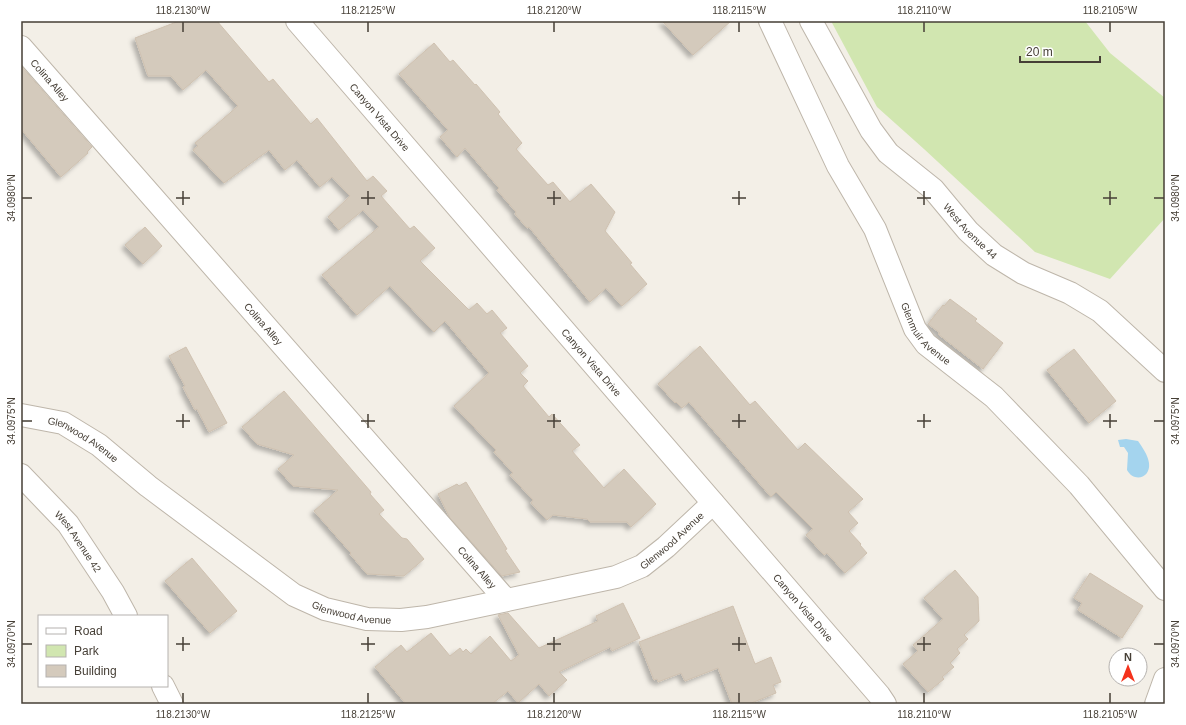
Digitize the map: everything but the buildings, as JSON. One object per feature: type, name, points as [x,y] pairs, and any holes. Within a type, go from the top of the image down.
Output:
[{"type":"street","name":"Canyon Vista Drive","points":[[297,21],[714,503],[879,695],[885,704]]},
{"type":"street","name":"Glenmuir Avenue","points":[[770,21],[838,166],[875,229],[915,328],[926,344],[994,397],[1063,468],[1165,589]]},
{"type":"street","name":"West Avenue 44","points":[[811,21],[871,130],[888,153],[933,189],[968,231],[994,255],[1022,273],[1070,293],[1100,311],[1165,371]]},
{"type":"street","name":"Colina Alley","points":[[21,47],[506,600]]},
{"type":"street","name":"Glenwood Avenue","points":[[21,415],[63,423],[99,445],[148,486],[294,595],[326,609],[367,619],[401,620],[427,617],[616,577],[642,566],[666,547],[714,503]]},
{"type":"street","name":"West Avenue 42","points":[[21,475],[68,524],[114,592],[126,615]]},
{"type":"street","points":[[1156,704],[1165,679]]},
{"type":"street","points":[[164,687],[172,704]]},
{"type":"green space","points":[[831,21],[1085,21],[1110,53],[1165,98],[1165,218],[1110,279],[1035,252],[877,107]]},
{"type":"water","points":[[1126,439],[1138,441],[1145,451],[1149,468],[1145,475],[1141,477],[1130,474],[1127,470],[1128,453],[1124,447],[1120,447],[1118,440]]}]
